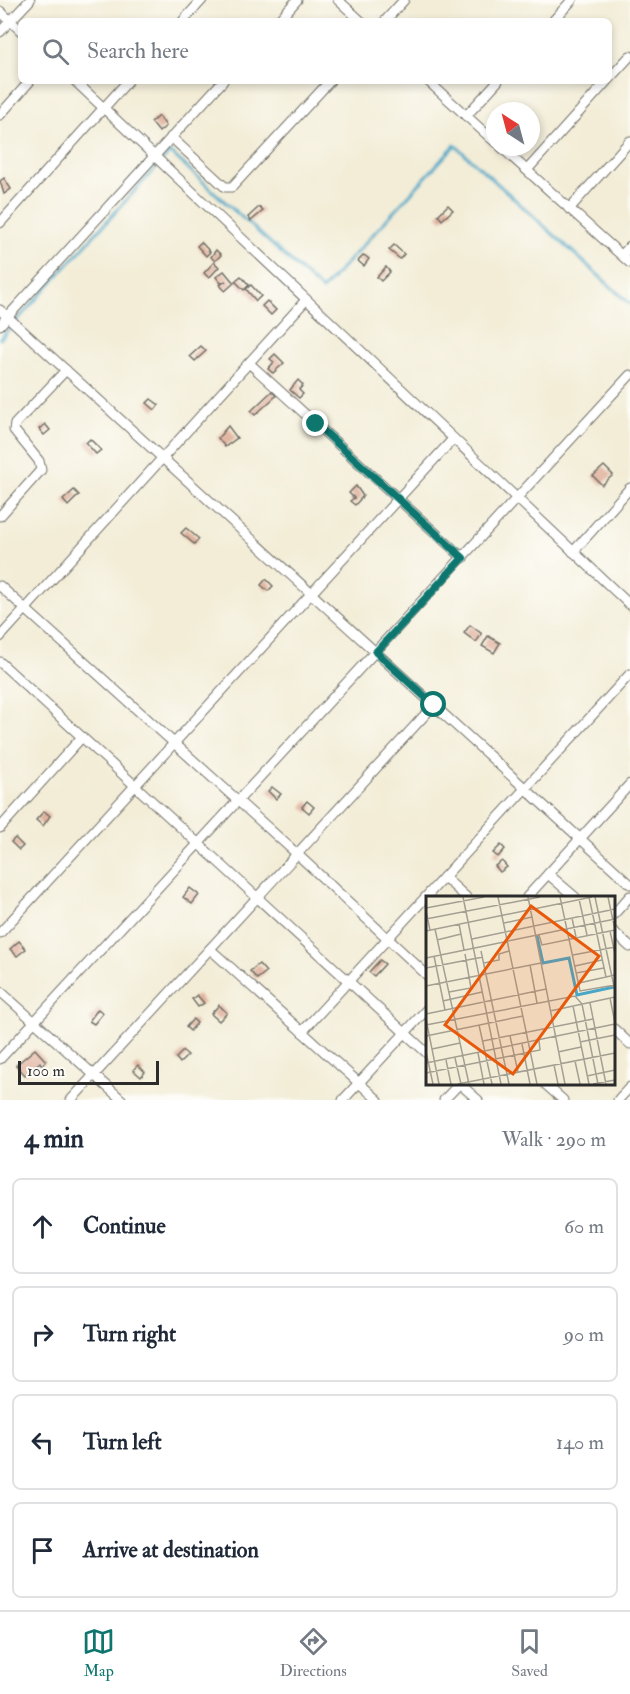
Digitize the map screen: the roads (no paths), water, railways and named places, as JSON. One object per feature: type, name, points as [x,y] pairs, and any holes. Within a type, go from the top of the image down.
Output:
[{"type":"street","points":[[0,33],[30,0]]},
{"type":"street","points":[[186,18],[202,0]]},
{"type":"street","points":[[281,18],[297,0]]},
{"type":"street","points":[[338,0],[358,18]]},
{"type":"street","points":[[388,18],[404,0]]},
{"type":"street","points":[[556,18],[572,0]]},
{"type":"street","points":[[0,11],[18,28]]},
{"type":"street","points":[[612,76],[630,56]]},
{"type":"street","points":[[0,115],[27,84]]},
{"type":"street","points":[[78,84],[305,301],[630,605]]},
{"type":"street","points":[[0,223],[125,84]]},
{"type":"street","points":[[0,325],[4,313],[220,84]]},
{"type":"street","points":[[171,137],[225,187],[232,187],[327,84]]},
{"type":"street","points":[[431,84],[486,134]]},
{"type":"street","points":[[466,116],[495,84]]},
{"type":"street","points":[[527,170],[604,84]]},
{"type":"street","points":[[569,208],[630,141]]},
{"type":"street","points":[[511,156],[630,263]]},
{"type":"street","points":[[622,255],[630,246]]},
{"type":"street","points":[[0,637],[305,301]]},
{"type":"street","points":[[4,313],[630,884]]},
{"type":"street","points":[[249,363],[463,558]]},
{"type":"street","points":[[0,516],[41,470],[42,465],[18,437],[14,430],[15,424],[66,370]]},
{"type":"street","points":[[0,1059],[630,375]]},
{"type":"street","points":[[0,933],[453,439]]},
{"type":"street","points":[[573,552],[630,488]]},
{"type":"street","points":[[0,586],[297,854],[426,974]]},
{"type":"street","points":[[0,662],[426,1052]]},
{"type":"street","points":[[427,896],[630,674]]},
{"type":"street","points":[[71,1100],[434,705]]},
{"type":"street","points":[[0,828],[82,737]]},
{"type":"street","points":[[528,896],[630,784]]},
{"type":"street","points":[[548,874],[574,896]]},
{"type":"street","points":[[444,878],[465,896]]},
{"type":"street","points":[[615,913],[630,897]]},
{"type":"street","points":[[302,1032],[426,898]]},
{"type":"street","points":[[615,933],[630,947]]},
{"type":"street","points":[[210,949],[378,1100]]},
{"type":"street","points":[[0,990],[122,1100]]},
{"type":"street","points":[[343,1100],[426,1010]]},
{"type":"street","points":[[615,1030],[630,1044]]},
{"type":"street","points":[[444,1100],[457,1085]]},
{"type":"street","points":[[461,1085],[478,1100]]},
{"type":"street","points":[[547,1085],[563,1100]]},
{"type":"street","points":[[618,1100],[630,1087]]},
{"type":"waterway","points":[[0,339],[170,152],[322,290],[455,145],[630,304]]}]
